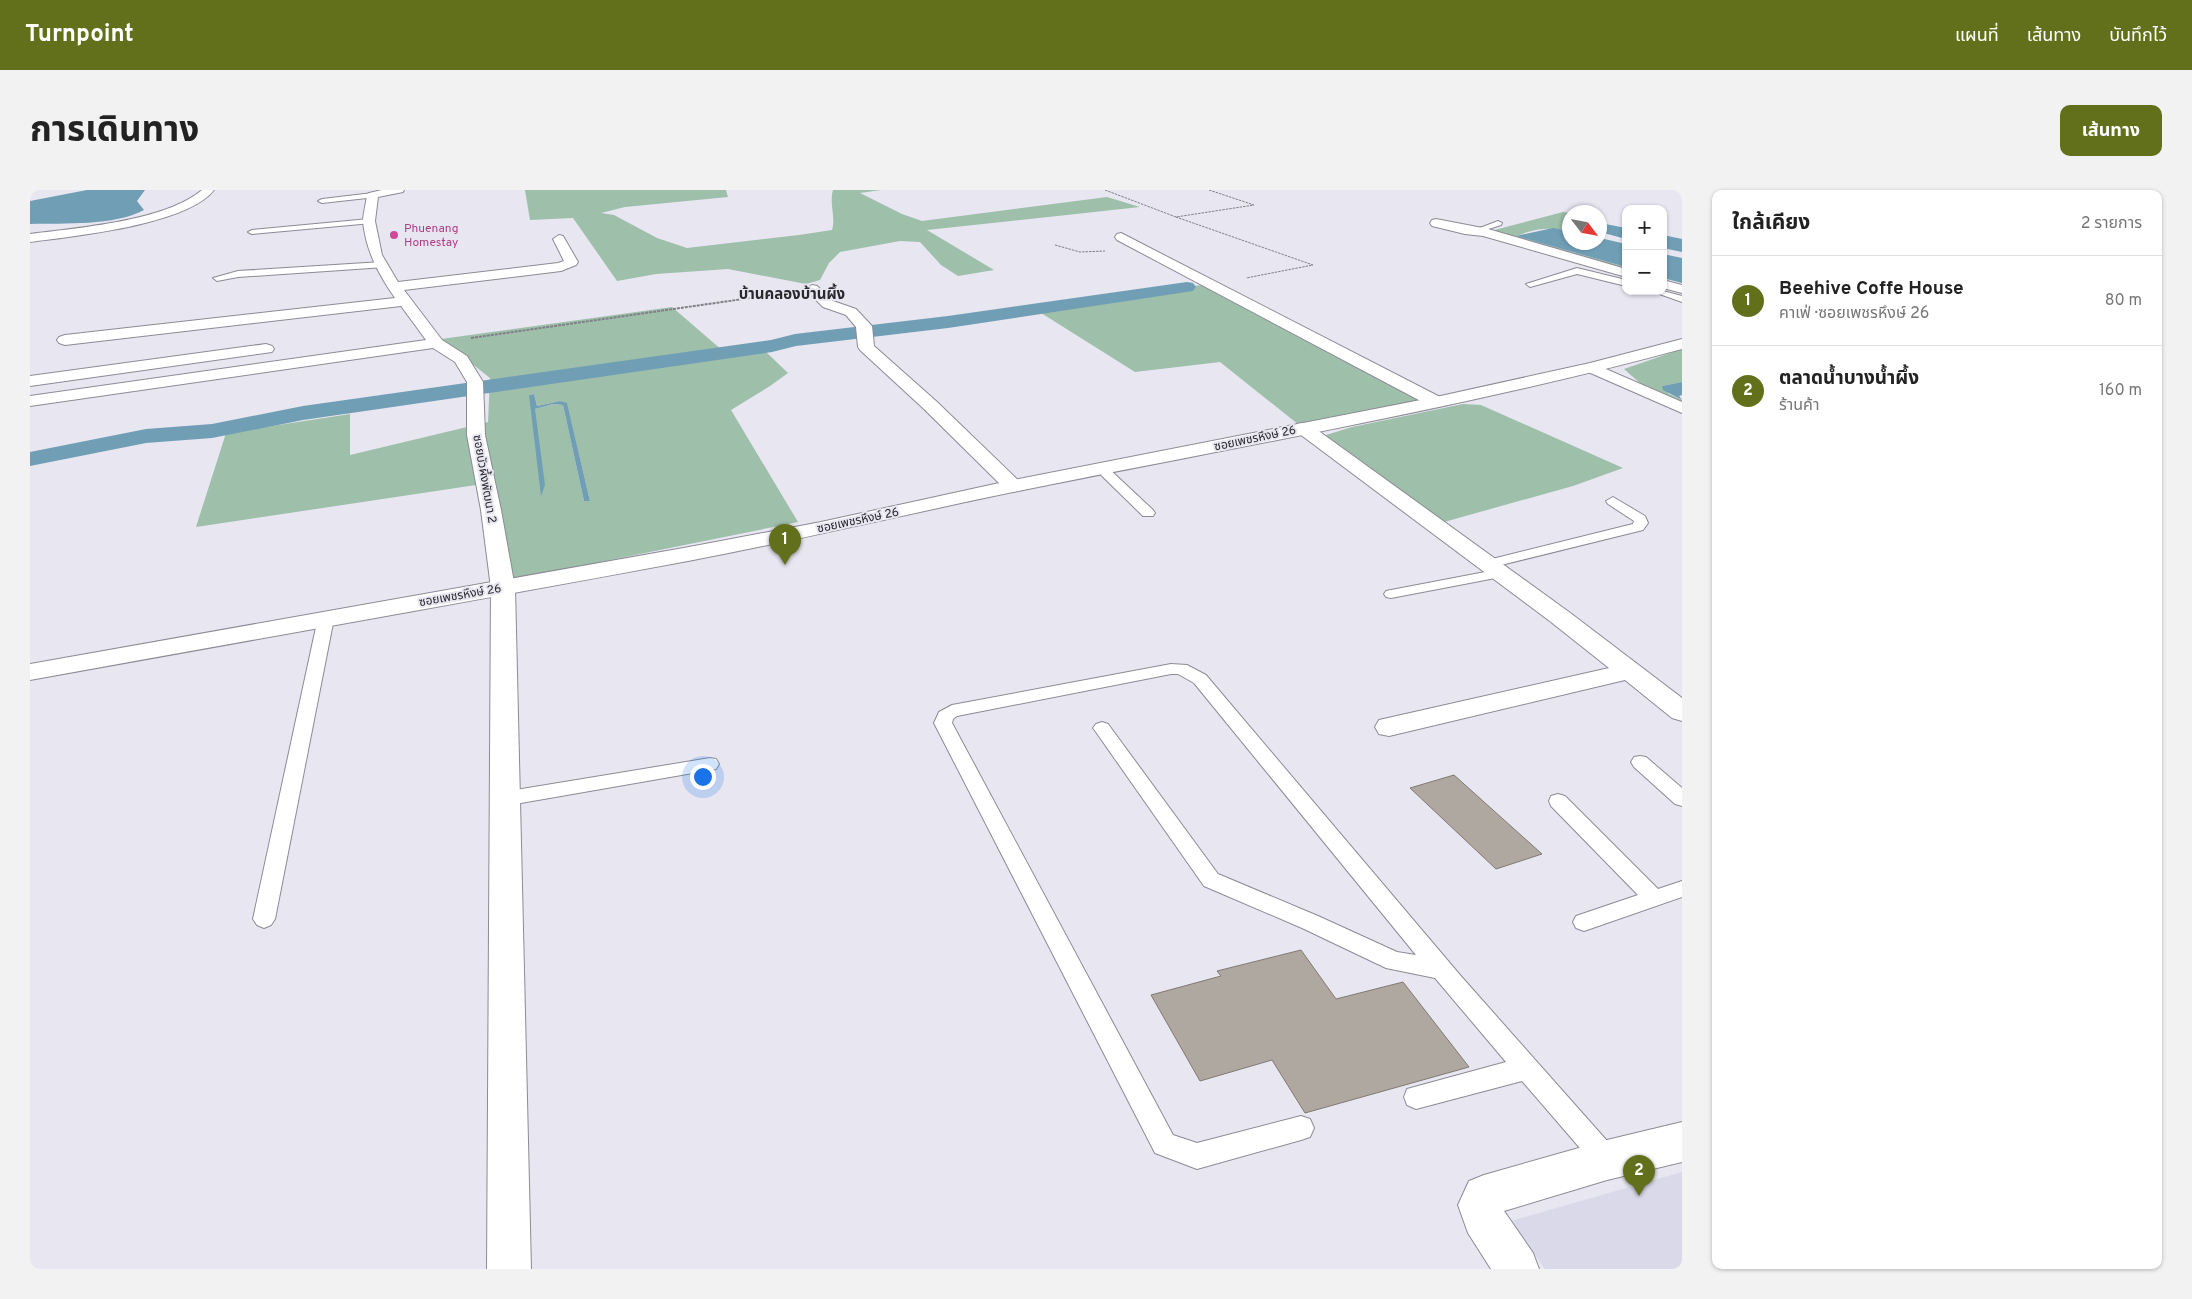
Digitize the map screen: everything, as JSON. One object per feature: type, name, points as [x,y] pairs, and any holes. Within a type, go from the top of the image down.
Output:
[{"type":"street","points":[[30,238],[135,220],[195,202],[204,197],[209,190]]},
{"type":"street","points":[[373,195],[399,190]]},
{"type":"street","name":"ซอยบัวผึ้งพัฒนา 2","points":[[373,195],[369,221],[376,255],[394,287],[436,344],[461,358],[475,388],[476,435],[503,588],[509,1269]]},
{"type":"street","points":[[1436,223],[1476,231],[1622,272]]},
{"type":"street","points":[[1121,237],[1436,402]]},
{"type":"street","points":[[394,287],[561,267],[571,262],[559,239]]},
{"type":"street","points":[[1667,285],[1682,289]]},
{"type":"street","points":[[812,289],[828,304],[852,312],[864,326],[866,348],[930,405],[1013,486]]},
{"type":"street","points":[[65,340],[404,301]]},
{"type":"street","points":[[404,330],[424,327]]},
{"type":"street","points":[[30,401],[436,344]]},
{"type":"street","name":"ซอยเพชรหึงษ์ 26","points":[[30,672],[503,588],[802,532],[1013,486],[1436,402],[1592,368],[1682,344]]},
{"type":"street","points":[[30,381],[279,347]]},
{"type":"street","points":[[1592,368],[1682,408]]},
{"type":"street","points":[[1303,428],[1495,568],[1682,712]]},
{"type":"street","points":[[1389,727],[1630,671]]},
{"type":"street","points":[[1517,1269],[1483,1218],[1479,1205],[1484,1196],[1607,1160],[1682,1142]]},
{"type":"lane","points":[[322,201],[373,195]]},
{"type":"lane","points":[[252,232],[369,221]]},
{"type":"lane","points":[[1476,231],[1498,223]]},
{"type":"lane","points":[[217,278],[238,274],[382,265]]},
{"type":"lane","points":[[1530,284],[1577,271],[1622,281]]},
{"type":"lane","points":[[1667,295],[1682,299]]},
{"type":"lane","points":[[1102,469],[1148,513]]},
{"type":"lane","points":[[1391,594],[1495,568],[1638,527],[1641,523],[1640,519],[1613,501]]},
{"type":"lane","points":[[264,919],[326,618]]},
{"type":"lane","points":[[1301,1128],[1197,1156],[1164,1144],[943,723],[945,716],[952,711],[1171,669],[1181,669],[1200,679],[1440,969],[1607,1160]]},
{"type":"lane","points":[[1102,728],[1211,880],[1310,922],[1394,962],[1440,969]]},
{"type":"lane","points":[[1640,762],[1682,799]]},
{"type":"lane","points":[[504,800],[710,764]]},
{"type":"lane","points":[[1558,801],[1654,898]]},
{"type":"lane","points":[[1584,922],[1682,889]]},
{"type":"lane","points":[[1416,1097],[1525,1068]]},
{"type":"path","points":[[1105,190],[1313,265],[1213,285]]},
{"type":"path","points":[[1176,217],[1254,205],[1209,190]]},
{"type":"path","points":[[1055,244],[1086,252],[1139,247]]},
{"type":"path","points":[[436,344],[812,289]]},
{"type":"shaded area","points":[[1682,1172],[1682,1269],[1545,1269],[1511,1221]]},
{"type":"green space","points":[[525,190],[726,190],[728,197],[625,207],[601,213],[614,215],[657,238],[687,248],[832,230],[833,190],[881,190],[860,193],[902,214],[922,221],[1107,197],[1140,207],[927,230],[994,270],[958,276],[941,265],[920,242],[900,241],[840,252],[829,263],[820,280],[806,284],[728,269],[656,274],[617,281],[573,218],[530,220]]},
{"type":"green space","points":[[1562,212],[1562,230],[1543,229],[1517,236],[1622,266],[1622,269],[1487,232]]},
{"type":"green space","points":[[1202,285],[1419,400],[1299,425],[1220,362],[1135,372],[1030,306]]},
{"type":"green space","points":[[672,307],[730,357],[765,351],[788,373],[731,410],[798,522],[526,577],[513,577],[496,482],[196,527],[226,433],[350,414],[350,455],[488,422],[490,378],[441,339]],"holes":[[[534,394],[537,406],[560,401],[567,404],[590,501],[584,501],[563,405],[553,404],[535,409],[529,395]]]},
{"type":"green space","points":[[1682,349],[1682,382],[1662,386],[1669,394],[1682,400],[1682,402],[1641,384],[1624,369]]},
{"type":"green space","points":[[1463,404],[1481,405],[1623,468],[1573,486],[1444,522],[1323,436],[1352,427]]},
{"type":"water","points":[[87,190],[145,190],[137,201],[144,210],[118,219],[104,221],[30,224],[30,201]]},
{"type":"water","points":[[1607,224],[1622,227],[1622,238],[1607,234]]},
{"type":"water","points":[[1553,228],[1562,230],[1562,249],[1516,236]]},
{"type":"water","points":[[1667,236],[1682,239],[1682,252],[1667,249]]},
{"type":"water","points":[[1607,240],[1622,243],[1622,266],[1566,250],[1607,250]]},
{"type":"water","points":[[1667,255],[1682,258],[1682,283],[1667,279]]},
{"type":"water","points":[[1682,382],[1682,395],[1679,396],[1682,400],[1663,390],[1662,386]]},
{"type":"water","points":[[534,394],[537,406],[560,401],[567,403],[590,501],[584,501],[563,405],[553,404],[535,409],[545,485],[541,496],[529,395]]},
{"type":"building","points":[[1454,775],[1542,854],[1496,869],[1410,788]]},
{"type":"building","points":[[1301,950],[1336,999],[1403,982],[1469,1067],[1305,1113],[1272,1060],[1200,1081],[1151,995],[1221,976],[1217,971]]},
{"type":"waterway","points":[[30,459],[146,436],[212,431],[303,413],[772,346],[795,340],[948,322],[1187,287]]},
{"type":"place","name":"Phuenang Homestay","points":[[394,235]]},
{"type":"place","name":"Beehive Coffe House","points":[[785,565]]},
{"type":"place","name":"ตลาดน้ำบางน้ำผึ้ง","points":[[1639,1196]]},
{"type":"district","name":"บ้านคลองบ้านผึ้ง","points":[[792,294]]}]
